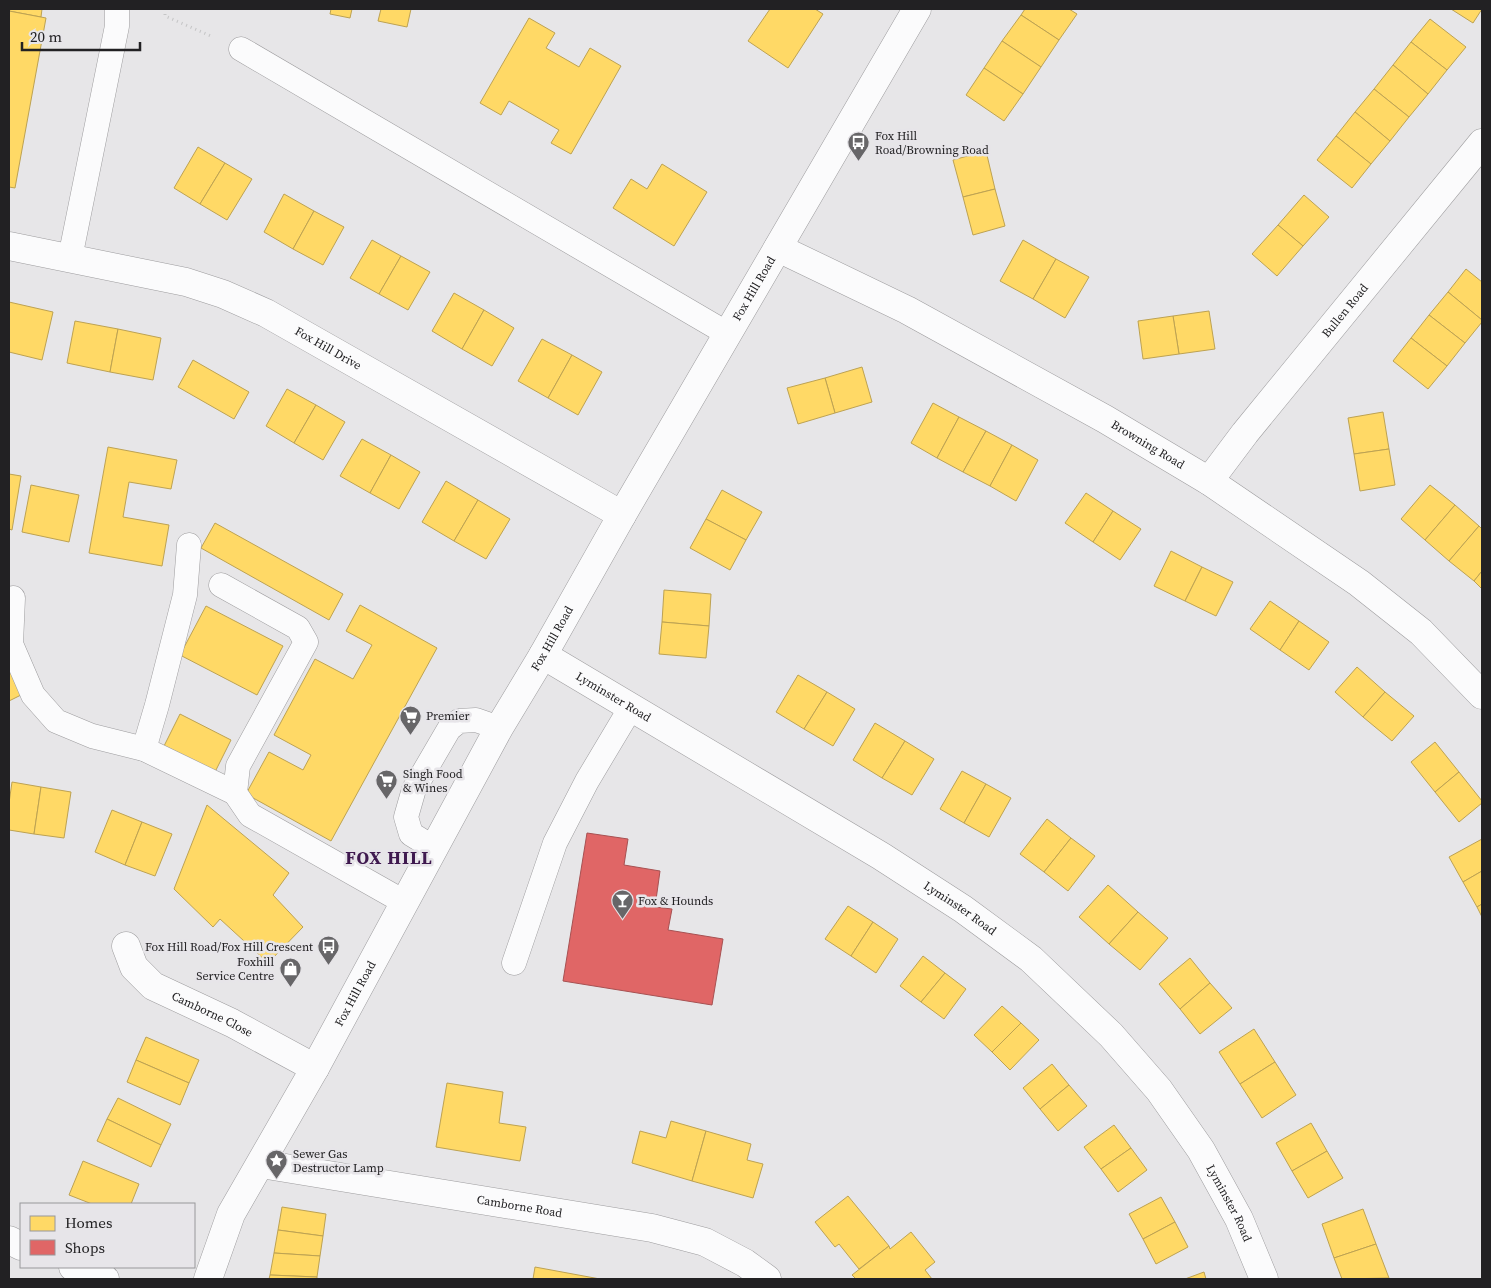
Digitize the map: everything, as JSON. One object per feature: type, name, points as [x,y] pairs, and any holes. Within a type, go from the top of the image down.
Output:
[{"type":"street","name":"Fox Hill Road","points":[[208,1279],[231,1214],[314,1068],[499,728],[916,9]]},
{"type":"street","name":"Bullen Road","points":[[1209,481],[1244,433],[1482,143]]},
{"type":"street","name":"Fox Hill Drive","points":[[9,246],[186,282],[223,294],[266,313],[622,515]]},
{"type":"street","name":"Browning Road","points":[[778,248],[915,314],[1105,419],[1209,481],[1367,589],[1421,632],[1482,695]]},
{"type":"street","name":"Lyminster Road","points":[[543,655],[630,709],[881,856],[963,909],[1031,959],[1111,1035],[1159,1090],[1201,1150],[1239,1219],[1264,1279]]},
{"type":"street","name":"Camborne Close","points":[[126,946],[134,967],[153,986],[232,1024],[314,1068]]},
{"type":"street","name":"Camborne Road","points":[[261,1164],[652,1228],[705,1242],[745,1263],[768,1279]]},
{"type":"street","points":[[76,1268],[105,1279]]},
{"type":"lane","points":[[70,258],[117,26],[117,9]]},
{"type":"lane","points":[[241,49],[728,334]]},
{"type":"lane","points":[[144,749],[185,595],[189,545]]},
{"type":"lane","points":[[222,585],[298,628],[306,642],[238,766],[235,793]]},
{"type":"lane","points":[[13,598],[11,644],[33,695],[56,721],[92,736],[144,749],[235,793],[250,815],[404,902]]},
{"type":"lane","points":[[514,963],[555,843],[587,781],[630,709]]},
{"type":"lane","points":[[434,848],[411,834],[406,817],[414,789],[449,729],[459,721],[476,720],[499,728]]},
{"type":"path","points":[[165,9],[165,16],[241,49]]},
{"type":"building: Homes","points":[[9,9],[42,9],[41,17],[9,11]]},
{"type":"building: Homes","points":[[331,9],[352,9],[350,18],[330,14]]},
{"type":"building: Homes","points":[[381,9],[411,9],[407,27],[378,21]]},
{"type":"building: Homes","points":[[770,9],[815,9],[823,14],[788,68],[748,41]]},
{"type":"building: Homes","points":[[1025,9],[1069,9],[1077,14],[1059,40],[1021,15]]},
{"type":"building: Homes","points":[[1451,9],[1482,9],[1473,23]]},
{"type":"building: Homes","points":[[9,11],[46,18],[15,188],[9,187]]},
{"type":"building: Homes","points":[[1021,15],[1059,40],[1041,67],[1002,41]]},
{"type":"building: Homes","points":[[529,18],[555,33],[546,48],[579,67],[590,48],[621,66],[571,154],[551,143],[559,130],[509,101],[501,115],[480,103]]},
{"type":"building: Homes","points":[[1430,19],[1466,47],[1447,70],[1411,42]]},
{"type":"building: Homes","points":[[1002,41],[1041,67],[1023,94],[984,68]]},
{"type":"building: Homes","points":[[1411,42],[1447,70],[1428,94],[1393,65]]},
{"type":"building: Homes","points":[[1393,65],[1428,94],[1409,117],[1374,89]]},
{"type":"building: Homes","points":[[984,68],[1023,94],[1004,121],[966,95]]},
{"type":"building: Homes","points":[[1374,89],[1409,117],[1390,141],[1355,112]]},
{"type":"building: Homes","points":[[1355,112],[1390,141],[1371,164],[1336,136]]},
{"type":"building: Homes","points":[[1336,136],[1371,164],[1352,188],[1317,160]]},
{"type":"building: Homes","points":[[198,147],[225,163],[200,204],[174,188]]},
{"type":"building: Homes","points":[[986,151],[995,189],[963,197],[953,160]]},
{"type":"building: Homes","points":[[225,163],[252,179],[227,220],[200,204]]},
{"type":"building: Homes","points":[[662,164],[707,192],[674,246],[613,208],[631,179],[647,189]]},
{"type":"building: Homes","points":[[995,189],[1005,226],[973,235],[963,197]]},
{"type":"building: Homes","points":[[284,194],[314,211],[293,249],[264,232]]},
{"type":"building: Homes","points":[[1304,195],[1329,217],[1303,246],[1278,225]]},
{"type":"building: Homes","points":[[314,211],[344,227],[323,265],[293,249]]},
{"type":"building: Homes","points":[[1278,225],[1303,246],[1277,276],[1252,254]]},
{"type":"building: Homes","points":[[372,240],[401,256],[379,294],[350,278]]},
{"type":"building: Homes","points":[[1023,240],[1056,259],[1033,299],[1000,281]]},
{"type":"building: Homes","points":[[401,256],[430,272],[408,310],[379,294]]},
{"type":"building: Homes","points":[[1056,259],[1089,277],[1065,318],[1033,299]]},
{"type":"building: Homes","points":[[1466,269],[1482,282],[1482,320],[1448,292]]},
{"type":"building: Homes","points":[[1448,292],[1482,320],[1465,343],[1429,315]]},
{"type":"building: Homes","points":[[454,293],[484,310],[462,349],[432,331]]},
{"type":"building: Homes","points":[[9,302],[53,312],[42,360],[9,352]]},
{"type":"building: Homes","points":[[484,310],[514,328],[492,366],[462,349]]},
{"type":"building: Homes","points":[[1209,311],[1215,349],[1179,354],[1173,316]]},
{"type":"building: Homes","points":[[1429,315],[1465,343],[1447,366],[1411,338]]},
{"type":"building: Homes","points":[[1173,316],[1179,354],[1143,359],[1138,321]]},
{"type":"building: Homes","points":[[75,321],[118,329],[110,372],[67,363]]},
{"type":"building: Homes","points":[[118,329],[161,338],[153,380],[110,372]]},
{"type":"building: Homes","points":[[1411,338],[1447,366],[1428,389],[1393,361]]},
{"type":"building: Homes","points":[[542,339],[572,355],[548,398],[518,381]]},
{"type":"building: Homes","points":[[572,355],[602,372],[578,415],[548,398]]},
{"type":"building: Homes","points":[[193,360],[249,392],[234,419],[178,387]]},
{"type":"building: Homes","points":[[862,367],[872,402],[835,413],[825,378]]},
{"type":"building: Homes","points":[[825,378],[835,413],[798,424],[787,388]]},
{"type":"building: Homes","points":[[287,389],[316,405],[294,443],[266,426]]},
{"type":"building: Homes","points":[[933,403],[959,417],[937,458],[911,443]]},
{"type":"building: Homes","points":[[316,405],[345,422],[323,460],[294,443]]},
{"type":"building: Homes","points":[[1383,412],[1389,449],[1354,454],[1348,418]]},
{"type":"building: Homes","points":[[959,417],[986,431],[963,472],[937,458]]},
{"type":"building: Homes","points":[[986,431],[1012,445],[990,486],[963,472]]},
{"type":"building: Homes","points":[[362,439],[391,455],[370,493],[340,476]]},
{"type":"building: Homes","points":[[1012,445],[1038,460],[1016,501],[990,486]]},
{"type":"building: Homes","points":[[108,447],[177,460],[171,489],[129,482],[123,517],[169,525],[162,566],[89,553]]},
{"type":"building: Homes","points":[[1389,449],[1395,485],[1360,491],[1354,454]]},
{"type":"building: Homes","points":[[391,455],[420,472],[399,509],[370,493]]},
{"type":"building: Homes","points":[[9,474],[21,476],[12,530],[9,529]]},
{"type":"building: Homes","points":[[446,481],[478,500],[454,541],[422,522]]},
{"type":"building: Homes","points":[[31,485],[79,495],[69,542],[22,532]]},
{"type":"building: Homes","points":[[1430,485],[1455,505],[1425,540],[1401,519]]},
{"type":"building: Homes","points":[[722,490],[762,512],[746,540],[706,519]]},
{"type":"building: Homes","points":[[1086,493],[1113,511],[1093,542],[1065,523]]},
{"type":"building: Homes","points":[[478,500],[510,519],[486,559],[454,541]]},
{"type":"building: Homes","points":[[1455,505],[1479,526],[1449,561],[1425,540]]},
{"type":"building: Homes","points":[[1113,511],[1141,529],[1120,560],[1093,542]]},
{"type":"building: Homes","points":[[706,519],[746,540],[730,570],[690,548]]},
{"type":"building: Homes","points":[[215,523],[343,594],[329,620],[201,548]]},
{"type":"building: Homes","points":[[1479,526],[1482,529],[1482,571],[1474,581],[1449,561]]},
{"type":"building: Homes","points":[[1171,551],[1202,567],[1185,601],[1154,586]]},
{"type":"building: Homes","points":[[1202,567],[1233,582],[1216,616],[1185,601]]},
{"type":"building: Homes","points":[[1482,571],[1482,589],[1474,581]]},
{"type":"building: Homes","points":[[664,590],[711,594],[709,626],[662,622]]},
{"type":"building: Homes","points":[[1270,601],[1299,621],[1280,650],[1250,629]]},
{"type":"building: Homes","points":[[360,605],[437,648],[331,841],[246,794],[269,752],[303,770],[311,755],[274,735],[315,659],[353,679],[372,645],[346,631]]},
{"type":"building: Homes","points":[[206,606],[283,646],[257,695],[180,655]]},
{"type":"building: Homes","points":[[1299,621],[1329,642],[1309,670],[1280,650]]},
{"type":"building: Homes","points":[[662,622],[709,626],[706,658],[659,654]]},
{"type":"building: Homes","points":[[9,666],[23,694],[9,701]]},
{"type":"building: Homes","points":[[1357,667],[1385,692],[1363,717],[1335,692]]},
{"type":"building: Homes","points":[[798,675],[827,692],[804,729],[776,712]]},
{"type":"building: Homes","points":[[827,692],[855,709],[833,746],[804,729]]},
{"type":"building: Homes","points":[[1385,692],[1414,716],[1392,741],[1363,717]]},
{"type":"building: Homes","points":[[180,714],[231,740],[215,772],[164,746]]},
{"type":"building: Homes","points":[[875,723],[905,741],[882,778],[853,760]]},
{"type":"building: Homes","points":[[905,741],[934,759],[912,795],[882,778]]},
{"type":"building: Homes","points":[[1435,742],[1459,772],[1435,792],[1411,762]]},
{"type":"building: Homes","points":[[962,771],[986,784],[964,823],[940,809]]},
{"type":"building: Homes","points":[[1459,772],[1482,803],[1459,822],[1435,792]]},
{"type":"building: Homes","points":[[12,782],[41,787],[34,834],[9,830],[9,803]]},
{"type":"building: Homes","points":[[986,784],[1011,798],[989,837],[964,823]]},
{"type":"building: Homes","points":[[41,787],[71,792],[64,838],[34,834]]},
{"type":"building: Homes","points":[[207,805],[289,873],[273,895],[303,927],[268,963],[220,919],[213,927],[174,889]]},
{"type":"building: Homes","points":[[112,810],[142,822],[125,865],[95,852]]},
{"type":"building: Homes","points":[[1047,819],[1071,838],[1044,872],[1020,854]]},
{"type":"building: Homes","points":[[142,822],[172,834],[155,876],[125,865]]},
{"type":"building: Homes","points":[[1071,838],[1095,856],[1068,891],[1044,872]]},
{"type":"building: Homes","points":[[1482,839],[1482,871],[1463,882],[1449,857]]},
{"type":"building: Homes","points":[[1482,871],[1482,904],[1477,907],[1463,882]]},
{"type":"building: Homes","points":[[1108,885],[1138,912],[1109,944],[1079,917]]},
{"type":"building: Homes","points":[[1482,904],[1482,917],[1477,907]]},
{"type":"building: Homes","points":[[848,906],[873,922],[851,956],[825,939]]},
{"type":"building: Homes","points":[[1138,912],[1168,938],[1140,970],[1109,944]]},
{"type":"building: Homes","points":[[873,922],[898,939],[876,973],[851,956]]},
{"type":"building: Homes","points":[[923,956],[945,973],[921,1002],[900,986]]},
{"type":"building: Homes","points":[[1190,958],[1210,983],[1180,1009],[1159,984]]},
{"type":"building: Homes","points":[[945,973],[966,989],[944,1019],[921,1002]]},
{"type":"building: Homes","points":[[1210,983],[1232,1008],[1200,1034],[1180,1009]]},
{"type":"building: Homes","points":[[1002,1006],[1021,1023],[992,1052],[974,1035]]},
{"type":"building: Homes","points":[[1021,1023],[1039,1040],[1010,1070],[992,1052]]},
{"type":"building: Homes","points":[[1254,1029],[1275,1062],[1240,1084],[1219,1052]]},
{"type":"building: Homes","points":[[146,1037],[199,1060],[189,1083],[136,1060]]},
{"type":"building: Homes","points":[[136,1060],[189,1083],[180,1105],[127,1082]]},
{"type":"building: Homes","points":[[1275,1062],[1296,1095],[1262,1118],[1240,1084]]},
{"type":"building: Homes","points":[[1052,1064],[1069,1085],[1040,1109],[1023,1088]]},
{"type":"building: Homes","points":[[447,1083],[503,1092],[499,1123],[526,1127],[520,1161],[436,1147]]},
{"type":"building: Homes","points":[[1069,1085],[1087,1106],[1058,1131],[1040,1109]]},
{"type":"building: Homes","points":[[118,1098],[171,1124],[161,1145],[107,1119]]},
{"type":"building: Homes","points":[[107,1119],[161,1145],[151,1167],[97,1141]]},
{"type":"building: Homes","points":[[671,1121],[706,1131],[692,1181],[632,1163],[640,1131],[666,1138]]},
{"type":"building: Homes","points":[[1311,1123],[1327,1151],[1292,1171],[1276,1143]]},
{"type":"building: Homes","points":[[1114,1125],[1131,1148],[1101,1169],[1084,1147]]},
{"type":"building: Homes","points":[[706,1131],[751,1144],[747,1160],[763,1164],[753,1198],[692,1181]]},
{"type":"building: Homes","points":[[1131,1148],[1147,1170],[1118,1192],[1101,1169]]},
{"type":"building: Homes","points":[[1327,1151],[1343,1178],[1308,1198],[1292,1171]]},
{"type":"building: Homes","points":[[83,1161],[139,1184],[131,1203],[89,1203],[69,1195]]},
{"type":"building: Homes","points":[[848,1196],[889,1246],[859,1269],[839,1244],[835,1247],[815,1222]]},
{"type":"building: Homes","points":[[1161,1197],[1175,1222],[1143,1239],[1129,1214]]},
{"type":"building: Homes","points":[[282,1207],[326,1214],[323,1236],[278,1230]]},
{"type":"building: Homes","points":[[1363,1209],[1376,1244],[1334,1258],[1322,1224]]},
{"type":"building: Homes","points":[[1175,1222],[1188,1247],[1156,1264],[1143,1239]]},
{"type":"building: Homes","points":[[278,1230],[323,1236],[320,1256],[274,1253]]},
{"type":"building: Homes","points":[[911,1232],[935,1262],[925,1270],[932,1279],[856,1279],[852,1275],[889,1246],[890,1249]]},
{"type":"building: Homes","points":[[1376,1244],[1389,1278],[1342,1279],[1334,1258]]},
{"type":"building: Homes","points":[[274,1253],[320,1256],[317,1277],[270,1275]]},
{"type":"building: Homes","points":[[535,1267],[600,1279],[533,1279]]},
{"type":"building: Homes","points":[[1204,1272],[1206,1279],[1185,1279]]},
{"type":"building: Homes","points":[[270,1275],[317,1277],[317,1279],[269,1279]]},
{"type":"building: Shops","name":"Fox & Hounds","points":[[587,833],[628,839],[624,865],[660,871],[655,907],[672,909],[668,930],[723,939],[712,1005],[563,981]]},
{"type":"place","name":"Fox Hill Road/Browning Road","points":[[859,162]]},
{"type":"place","name":"Premier","points":[[410,735]]},
{"type":"place","name":"Singh Food & Wines","points":[[387,800]]},
{"type":"place","name":"Fox & Hounds","points":[[622,920]]},
{"type":"place","name":"Fox Hill Road/Fox Hill Crescent","points":[[329,966]]},
{"type":"place","name":"Foxhill Service Centre","points":[[290,988]]},
{"type":"place","name":"Sewer Gas Destructor Lamp","points":[[277,1180]]},
{"type":"district","name":"FOX HILL","points":[[389,858]]}]
